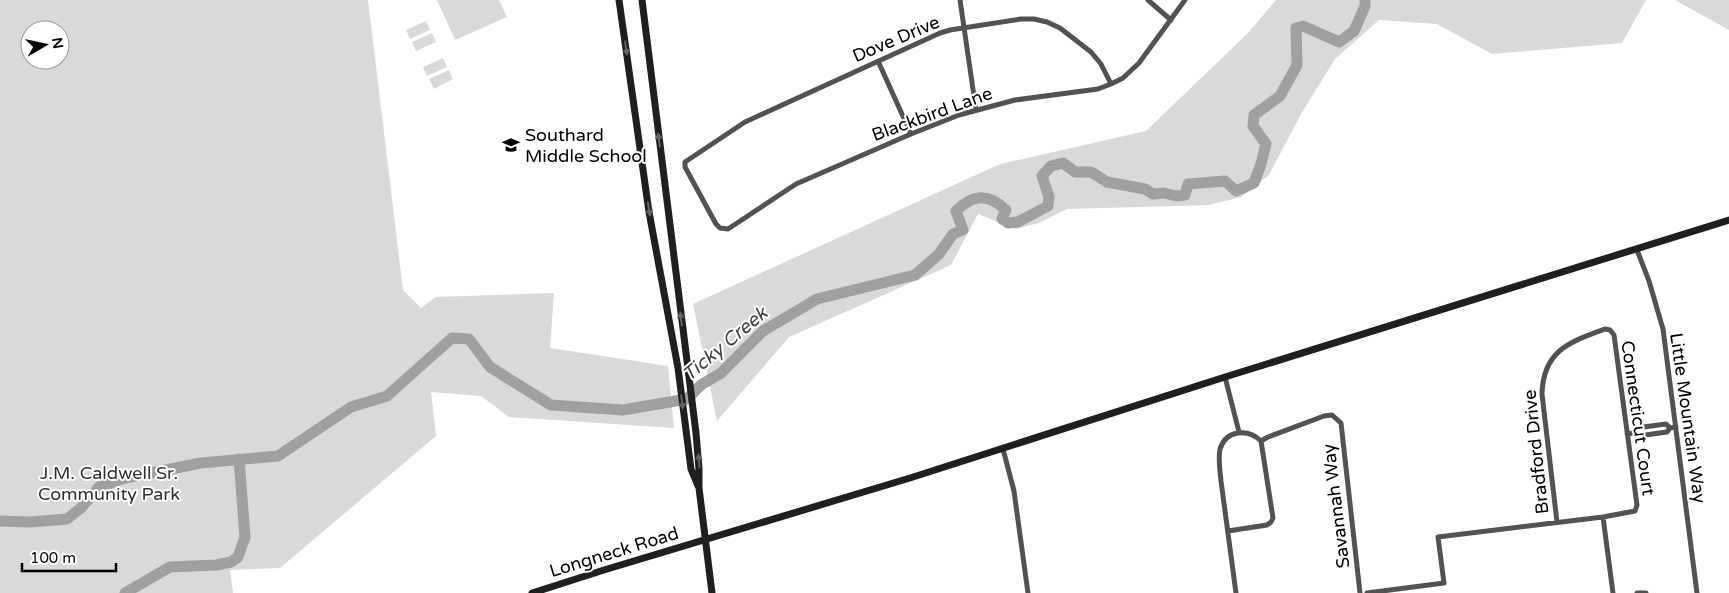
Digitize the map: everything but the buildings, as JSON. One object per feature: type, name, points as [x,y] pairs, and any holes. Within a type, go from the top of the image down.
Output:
[{"type":"street","points":[[620,0],[650,212],[678,368],[691,469],[699,488]]},
{"type":"street","points":[[642,0],[696,433],[699,488],[712,593]]},
{"type":"street","points":[[960,0],[976,110]]},
{"type":"street","points":[[1148,0],[1171,20]]},
{"type":"street","name":"Blackbird Lane","points":[[728,229],[796,184],[959,115],[1015,100],[1098,90],[1112,84],[1123,78],[1139,63],[1185,0]]},
{"type":"street","name":"Dove Drive","points":[[728,229],[720,228],[716,224],[687,172],[685,162],[745,122],[940,33],[1021,19],[1047,22],[1060,28],[1092,52],[1112,84]]},
{"type":"street","points":[[878,61],[911,134]]},
{"type":"street","name":"Longneck Road","points":[[532,593],[1003,449],[1225,377],[1729,220]]},
{"type":"street","name":"Little Mountain Way","points":[[1637,250],[1649,281],[1663,329],[1673,427],[1697,593]]},
{"type":"street","name":"Bradford Drive","points":[[1557,522],[1542,394],[1542,381],[1545,370],[1560,349],[1573,341],[1605,329],[1610,330]]},
{"type":"street","name":"Connecticut Court","points":[[1603,517],[1635,511],[1637,506],[1614,335],[1610,330]]},
{"type":"street","points":[[1225,377],[1239,432]]},
{"type":"street","name":"Savannah Way","points":[[1261,441],[1332,414],[1340,423],[1360,593]]},
{"type":"street","points":[[1627,434],[1634,433],[1636,428],[1666,424],[1673,427]]},
{"type":"street","points":[[1228,531],[1267,525],[1273,518],[1264,453],[1261,441],[1252,434],[1239,432],[1228,438],[1220,450],[1219,462],[1236,593]]},
{"type":"street","points":[[1003,449],[1014,491],[1028,593]]},
{"type":"street","points":[[1367,593],[1444,583],[1438,537],[1603,517],[1613,593]]},
{"type":"street","points":[[1637,593],[1646,593]]},
{"type":"green space","name":"J.M. Caldwell Sr. Community Park","points":[[0,0],[368,0],[403,290],[421,308],[436,297],[554,293],[550,348],[668,366],[674,428],[509,417],[481,396],[431,392],[436,436],[280,568],[230,570],[233,593],[0,593]]},
{"type":"green space","points":[[437,0],[499,0],[507,17],[455,40]]},
{"type":"green space","points":[[1276,0],[1646,0],[1622,43],[1492,54],[1437,24],[1379,20],[1335,59],[1301,114],[1269,175],[1241,197],[1209,205],[1067,209],[1039,223],[1016,229],[978,214],[951,265],[789,337],[717,421],[693,304],[1000,164],[1146,131],[1248,33]]},
{"type":"green space","points":[[1675,0],[1729,0],[1729,30]]},
{"type":"green space","points":[[426,21],[430,30],[410,39],[406,30]]},
{"type":"green space","points":[[432,33],[436,42],[416,51],[412,42]]},
{"type":"green space","points":[[443,58],[447,67],[427,76],[423,67]]},
{"type":"green space","points":[[449,70],[453,79],[434,89],[429,79]]},
{"type":"waterway","name":"Ticky Creek","points":[[0,521],[29,522],[67,519],[81,508],[99,487],[125,478],[201,463],[278,456],[351,407],[387,396],[452,338],[469,339],[490,367],[551,405],[623,410],[687,399],[701,385],[721,373],[763,331],[817,299],[915,275],[939,254],[953,234],[963,230],[956,211],[968,201],[987,198],[999,204],[1006,210],[1002,219],[1008,223],[1018,222],[1048,206],[1049,197],[1042,176],[1051,166],[1063,163],[1075,172],[1091,172],[1107,182],[1145,189],[1153,194],[1185,195],[1188,184],[1225,181],[1236,191],[1254,183],[1261,164],[1266,144],[1253,126],[1254,115],[1280,96],[1297,65],[1296,28],[1303,26],[1339,42],[1354,31],[1365,6],[1365,0]]},
{"type":"waterway","points":[[125,593],[170,567],[217,565],[231,562],[238,557],[245,537],[239,459]]},
{"type":"place","name":"Southard Middle School","points":[[511,145]]}]
